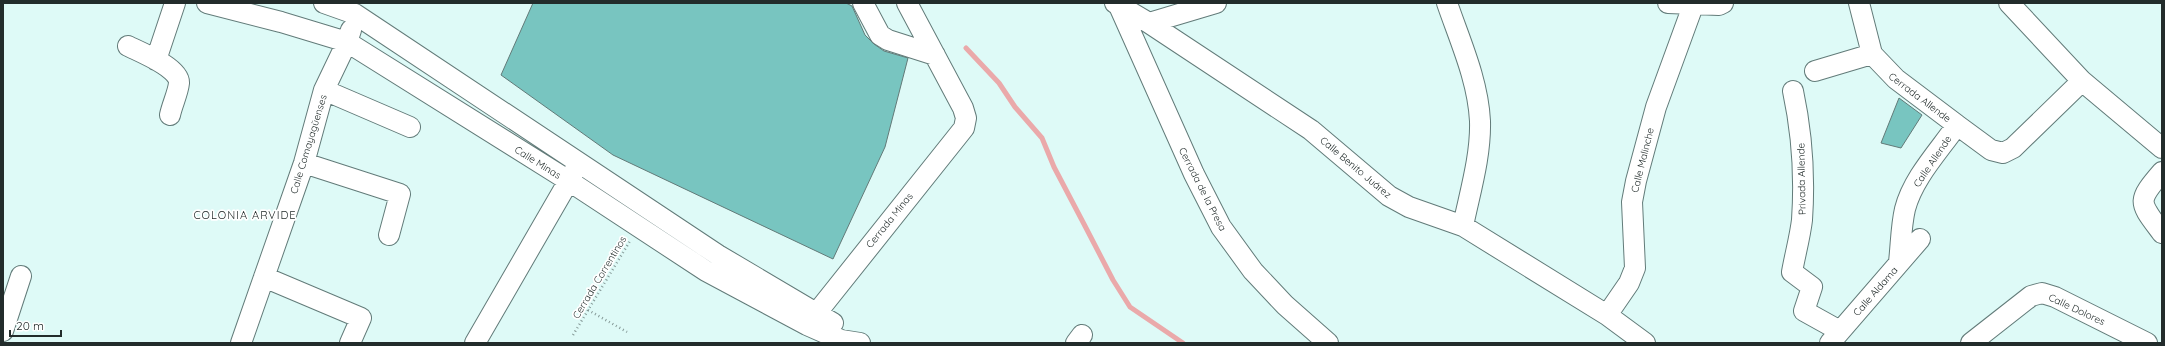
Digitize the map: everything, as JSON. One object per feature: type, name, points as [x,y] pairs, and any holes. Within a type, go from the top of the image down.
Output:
[{"type":"street","points":[[156,60],[176,3]]},
{"type":"street","name":"Calle Minas","points":[[207,3],[281,22],[347,42],[569,181],[724,282],[811,319],[847,331],[850,342]]},
{"type":"street","name":"Calle Minas","points":[[324,3],[355,14],[718,255],[811,319]]},
{"type":"street","points":[[863,3],[880,35],[888,40],[935,55]]},
{"type":"street","points":[[907,3],[935,55]]},
{"type":"street","points":[[1150,23],[1216,3]]},
{"type":"street","points":[[1447,3],[1474,81],[1480,120],[1478,156],[1463,226]]},
{"type":"street","points":[[1668,3],[1719,5],[1723,3]]},
{"type":"street","name":"Cerrada Allende","points":[[1859,3],[1872,54],[1896,79],[1957,125]]},
{"type":"street","points":[[2009,3],[2082,81],[2162,148]]},
{"type":"street","name":"Calle Malinche","points":[[1607,316],[1629,283],[1635,268],[1632,202],[1636,182],[1656,107],[1694,4]]},
{"type":"street","name":"Calle Benito Juárez","points":[[1117,5],[1150,23],[1311,130],[1389,196],[1409,207],[1463,226],[1607,316],[1645,343]]},
{"type":"street","name":"Cerrada de la Presa","points":[[1117,5],[1194,174],[1221,227],[1253,271],[1285,305],[1328,343]]},
{"type":"street","name":"Calle Comayagüenses","points":[[241,343],[304,163],[324,90],[347,42],[355,14]]},
{"type":"street","points":[[128,46],[156,60],[176,73],[179,83],[170,115]]},
{"type":"street","points":[[1815,71],[1872,54]]},
{"type":"street","name":"Cerrada Minas","points":[[811,319],[964,128],[966,118],[963,108],[935,55]]},
{"type":"street","name":"Calle Allende","points":[[1899,262],[1905,210],[1909,198],[1915,185],[1957,125],[1991,150],[2003,153],[2013,148],[2082,81]]},
{"type":"street","points":[[324,90],[410,127]]},
{"type":"street","name":"Privada Allende","points":[[1793,91],[1800,125],[1803,175],[1802,221],[1792,272],[1812,287],[1804,311],[1835,337]]},
{"type":"street","points":[[304,163],[400,194],[389,236]]},
{"type":"street","points":[[475,343],[579,164]]},
{"type":"street","points":[[2162,172],[2148,189],[2143,198],[2144,208],[2162,233]]},
{"type":"street","name":"Calle Aldama","points":[[1835,337],[1920,239]]},
{"type":"street","points":[[3,331],[21,276]]},
{"type":"street","points":[[264,277],[361,318],[350,343]]},
{"type":"street","name":"Calle Dolores","points":[[1971,343],[2031,296],[2042,293],[2055,297],[2147,343]]},
{"type":"path","name":"Cerrada Correntinos","points":[[574,335],[639,227]]},
{"type":"path","points":[[588,310],[627,332]]},
{"type":"building","points":[[533,3],[846,3],[852,6],[865,35],[874,44],[884,51],[908,58],[885,147],[833,259],[613,155],[501,75]]},
{"type":"building","points":[[1899,98],[1922,115],[1901,148],[1881,143]]},
{"type":"waterway","points":[[966,48],[999,83],[1015,107],[1042,138],[1054,167],[1113,280],[1130,307],[1183,343]]},
{"type":"district","name":"COLONIA ARVIDE","points":[[245,215]]}]
